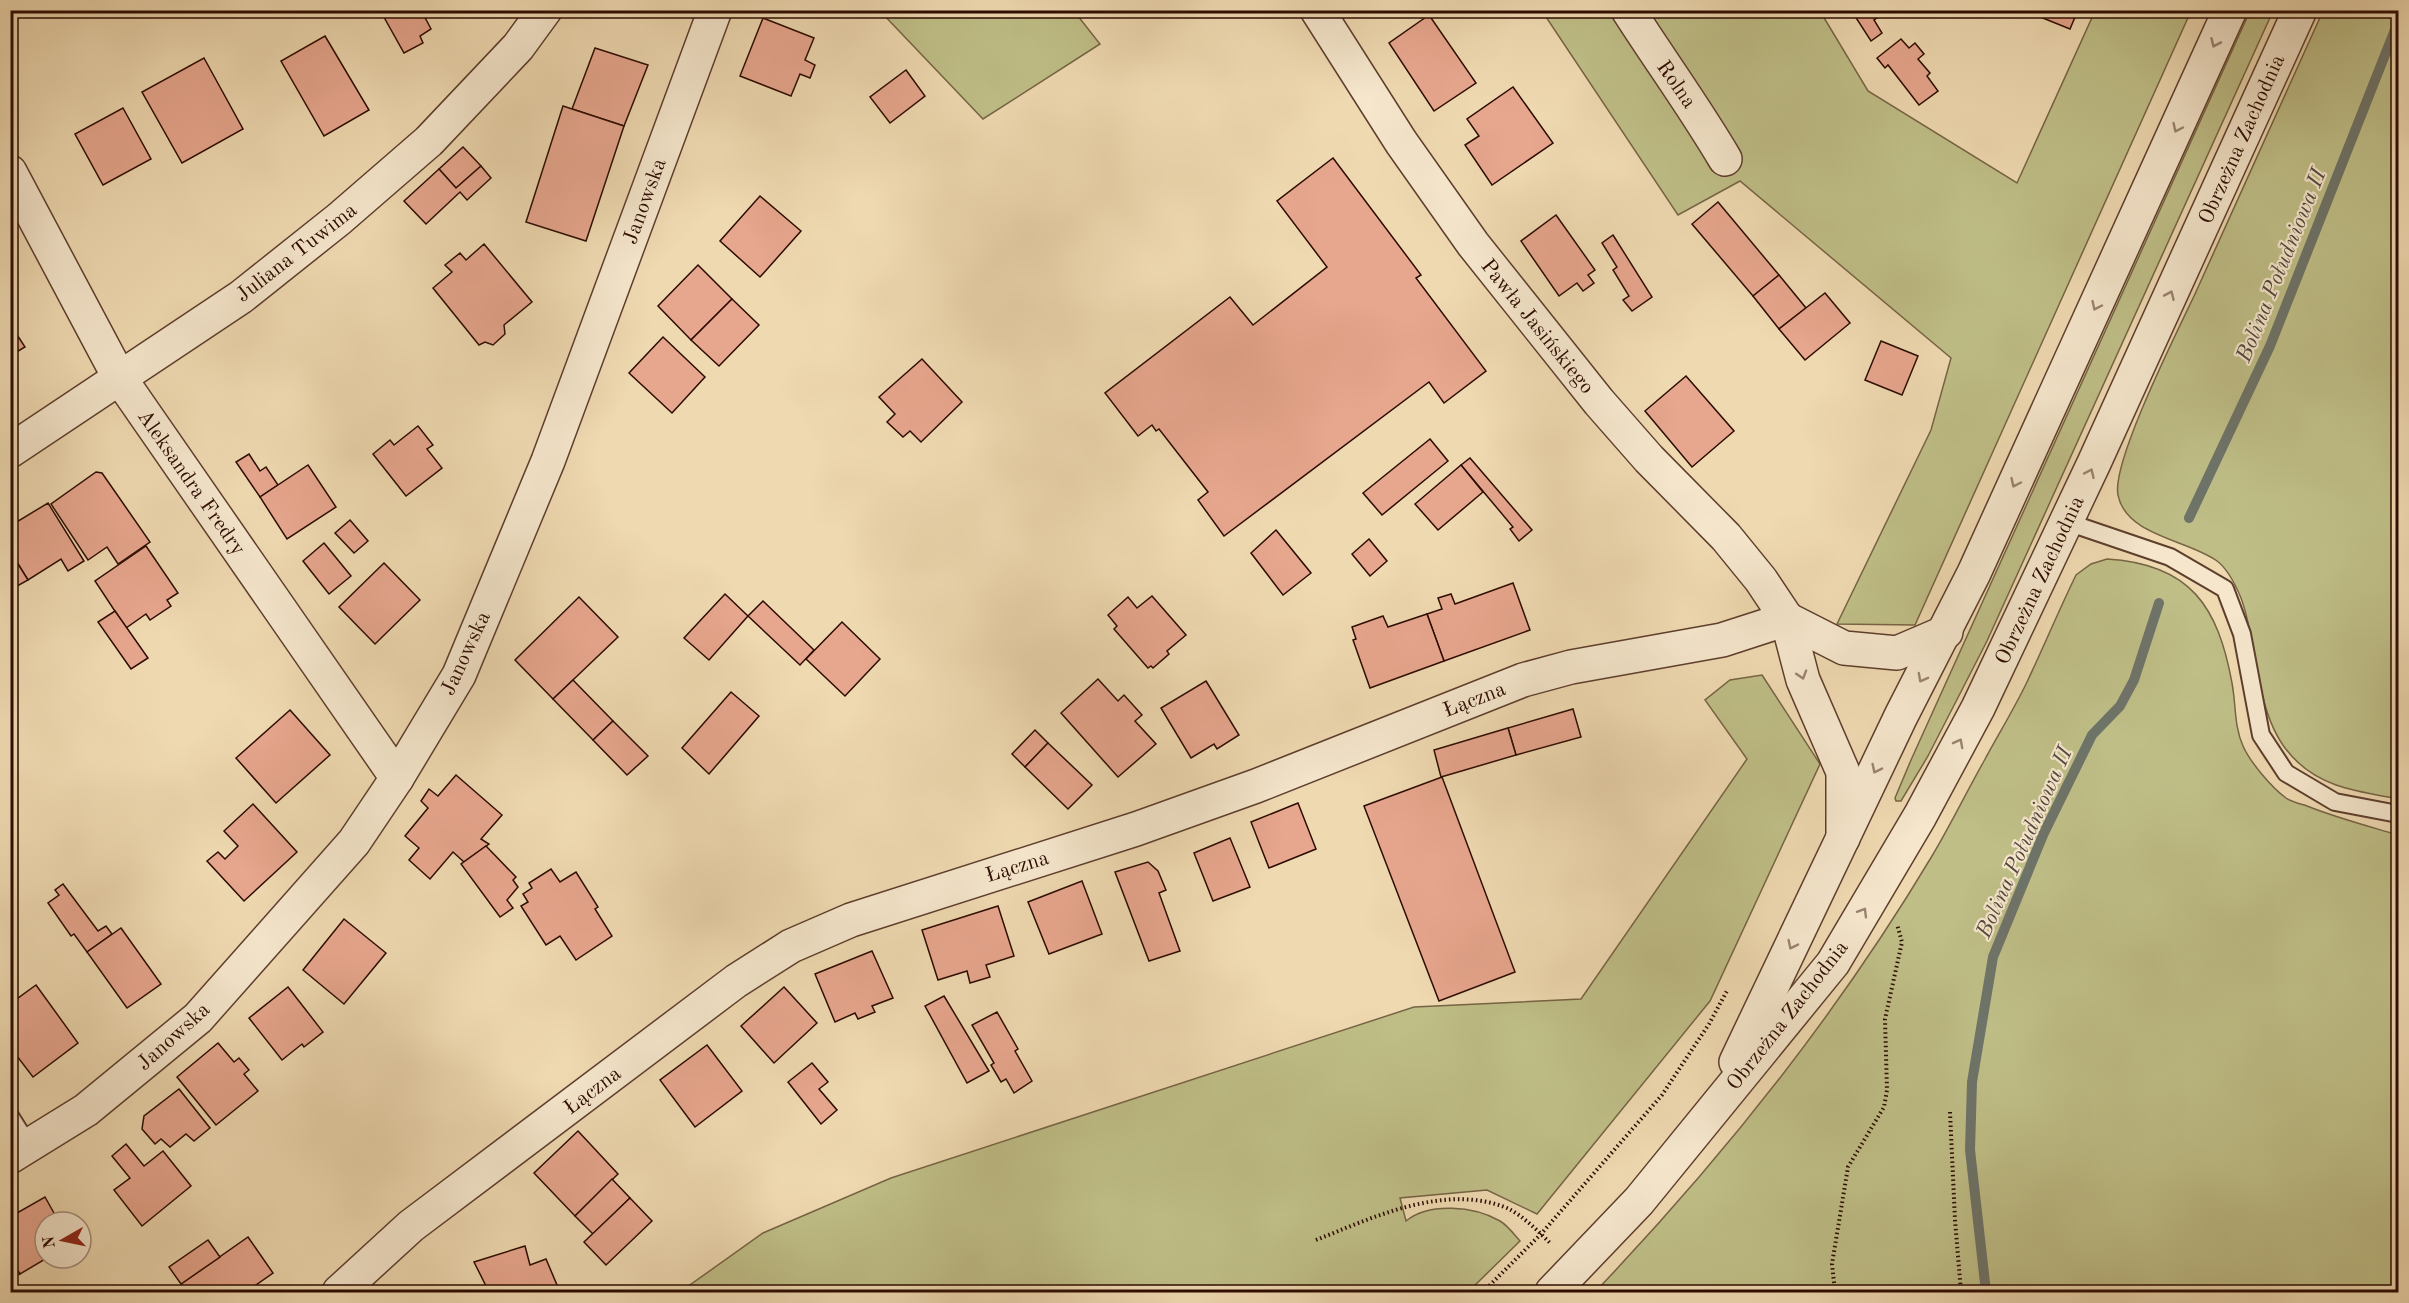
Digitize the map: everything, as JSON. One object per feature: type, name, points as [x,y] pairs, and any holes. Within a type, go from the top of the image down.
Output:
[{"type":"street","name":"Juliana Tuwima","points":[[10,451],[241,297],[339,219],[429,141],[518,47],[544,10]]},
{"type":"street","name":"Janowska","points":[[20,1152],[86,1110],[198,1018],[354,843],[397,778],[459,675],[534,494],[715,10]]},
{"type":"street","name":"Pawła Jasińskiego","points":[[1317,10],[1401,142],[1473,244],[1599,402],[1649,459],[1726,537],[1761,580],[1787,619],[1803,680],[1843,772],[1843,838]]},
{"type":"street","name":"Rolna","points":[[1628,10],[1699,114],[1725,159]]},
{"type":"street","name":"Obrzeżna Zachodnia","points":[[1712,1112],[1901,717],[1946,632],[2230,10]]},
{"type":"street","name":"Obrzeżna Zachodnia","points":[[1552,1293],[1639,1201],[1833,963],[1886,874],[1978,708],[2067,522],[2300,10]]},
{"type":"street","name":"Aleksandra Fredry","points":[[10,172],[119,377],[397,778]]},
{"type":"street","name":"Pawła Jasińskiego","points":[[1787,619],[1844,648],[1897,653],[1946,632]]},
{"type":"street","name":"Łączna","points":[[339,1293],[411,1226],[736,981],[790,946],[851,920],[1136,829],[1223,798],[1523,680],[1571,668],[1722,640],[1787,619]]},
{"type":"lane","points":[[2067,522],[2170,557],[2225,589],[2242,634],[2261,735],[2286,773],[2335,802],[2398,814]]},
{"type":"lane","points":[[10,1116],[20,1152]]},
{"type":"path","points":[[1835,1293],[1832,1264],[1848,1167],[1884,1107],[1887,1090],[1885,1019],[1902,942],[1886,874]]},
{"type":"path","points":[[1483,1293],[1541,1234],[1662,1095],[1709,1024],[1731,984]]},
{"type":"path","points":[[1950,1112],[1961,1293]]},
{"type":"path","points":[[1316,1240],[1384,1213],[1435,1201],[1482,1200],[1510,1209],[1541,1234],[1576,1268]]},
{"type":"shaded area","points":[[880,11],[1074,11],[1100,44],[983,119]]},
{"type":"shaded area","points":[[1542,11],[1820,11],[1868,91],[2017,183],[2095,11],[2191,11],[1915,625],[1837,624],[1931,430],[1951,358],[1740,181],[1678,215]]},
{"type":"shaded area","points":[[2250,11],[2273,11],[1987,641],[1928,756],[1901,801],[1896,801],[1895,798],[1911,760]]},
{"type":"shaded area","points":[[2323,11],[2398,11],[2398,799],[2336,785],[2303,767],[2291,755],[2281,742],[2267,711],[2244,607],[2228,573],[2221,564],[2205,554],[2160,536],[2133,520],[2123,509],[2118,495],[2125,455],[2161,365]]},
{"type":"shaded area","points":[[2107,559],[2136,563],[2160,570],[2180,580],[2196,594],[2218,632],[2226,656],[2243,746],[2274,788],[2294,802],[2398,835],[2398,1292],[1595,1292],[1642,1242],[1732,1138],[1817,1029],[1857,972],[1945,833],[2022,692],[2076,575],[2091,564]]},
{"type":"shaded area","points":[[1762,675],[1820,764],[1710,1001],[1537,1214],[1487,1190],[1400,1198],[1406,1221],[1427,1211],[1465,1209],[1500,1221],[1520,1241],[1468,1292],[680,1292],[763,1233],[891,1178],[1414,1007],[1581,999],[1747,759],[1705,700],[1730,680]]},
{"type":"building","points":[[380,10],[421,10],[431,29],[420,36],[423,43],[404,53]]},
{"type":"building","points":[[1851,10],[1889,10],[1874,20],[1882,33],[1871,41]]},
{"type":"building","points":[[2035,10],[2078,10],[2070,29],[2033,14]]},
{"type":"building","points":[[1429,15],[1476,83],[1434,111],[1389,43]]},
{"type":"building","points":[[763,18],[814,38],[805,60],[815,65],[810,78],[800,74],[791,96],[740,76]]},
{"type":"building","points":[[325,36],[369,110],[324,136],[281,61]]},
{"type":"building","points":[[1901,39],[1909,48],[1915,43],[1924,54],[1918,59],[1930,73],[1927,76],[1938,91],[1919,105],[1888,65],[1885,68],[1877,58]]},
{"type":"building","points":[[595,48],[648,65],[624,126],[572,109]]},
{"type":"building","points":[[204,58],[243,129],[182,163],[142,92]]},
{"type":"building","points":[[906,70],[925,96],[890,123],[870,97]]},
{"type":"building","points":[[1513,87],[1553,143],[1492,185],[1465,145],[1479,136],[1467,119]]},
{"type":"building","points":[[563,106],[624,126],[586,241],[526,222]]},
{"type":"building","points":[[123,108],[151,159],[103,185],[75,134]]},
{"type":"building","points":[[463,147],[481,166],[456,188],[439,169]]},
{"type":"building","points":[[1333,158],[1421,275],[1416,278],[1486,371],[1444,403],[1429,382],[1224,536],[1198,500],[1208,492],[1159,429],[1156,431],[1152,425],[1138,436],[1105,393],[1230,297],[1253,325],[1327,267],[1277,201]]},
{"type":"building","points":[[481,166],[491,178],[467,200],[460,192],[426,224],[404,201],[439,169],[456,188]]},
{"type":"building","points":[[760,196],[801,231],[760,277],[720,241]]},
{"type":"building","points":[[1718,202],[1779,275],[1753,296],[1692,224]]},
{"type":"building","points":[[1556,215],[1595,270],[1588,275],[1594,283],[1583,291],[1577,283],[1559,296],[1521,241]]},
{"type":"building","points":[[1613,235],[1652,297],[1632,311],[1623,300],[1629,296],[1613,270],[1617,267],[1602,243]]},
{"type":"building","points":[[484,244],[532,302],[504,325],[505,334],[493,345],[485,342],[479,345],[433,288],[452,272],[445,265],[460,253],[466,260]]},
{"type":"building","points":[[698,265],[732,299],[691,340],[658,306]]},
{"type":"building","points":[[1779,275],[1806,308],[1779,329],[1753,296]]},
{"type":"building","points":[[1825,293],[1850,323],[1805,360],[1779,329]]},
{"type":"building","points":[[732,299],[759,325],[719,366],[691,340]]},
{"type":"building","points":[[10,324],[25,347],[10,356]]},
{"type":"building","points":[[663,337],[705,377],[672,413],[629,373]]},
{"type":"building","points":[[1881,341],[1918,356],[1902,395],[1865,380]]},
{"type":"building","points":[[922,359],[962,402],[921,442],[910,431],[903,437],[887,422],[895,414],[879,397]]},
{"type":"building","points":[[1686,376],[1734,431],[1692,467],[1645,411]]},
{"type":"building","points":[[418,426],[433,445],[427,449],[442,468],[406,496],[373,454],[390,440],[394,445]]},
{"type":"building","points":[[1430,439],[1448,461],[1382,515],[1363,493]]},
{"type":"building","points":[[249,454],[260,471],[266,467],[278,485],[260,497],[236,462]]},
{"type":"building","points":[[1470,458],[1532,530],[1519,541],[1510,529],[1513,527],[1461,465]]},
{"type":"building","points":[[308,465],[336,507],[287,539],[260,497]]},
{"type":"building","points":[[1461,465],[1483,492],[1438,530],[1415,504]]},
{"type":"building","points":[[96,472],[102,473],[150,542],[118,564],[107,547],[88,560],[51,504]]},
{"type":"building","points":[[48,503],[84,561],[68,571],[61,559],[28,580],[10,551],[10,526]]},
{"type":"building","points":[[350,520],[368,541],[354,553],[335,533]]},
{"type":"building","points":[[1276,530],[1311,573],[1283,595],[1251,553]]},
{"type":"building","points":[[1369,539],[1387,561],[1370,576],[1352,554]]},
{"type":"building","points":[[324,543],[351,576],[329,594],[303,561]]},
{"type":"building","points":[[146,546],[178,593],[167,600],[171,606],[150,620],[146,614],[126,628],[95,581]]},
{"type":"building","points":[[10,551],[28,580],[10,590]]},
{"type":"building","points":[[384,563],[420,600],[375,644],[339,607]]},
{"type":"building","points":[[1513,583],[1530,630],[1444,661],[1427,614],[1442,609],[1438,598],[1451,594],[1455,604]]},
{"type":"building","points":[[725,594],[748,616],[709,660],[684,638]]},
{"type":"building","points":[[1152,596],[1186,635],[1167,651],[1169,654],[1153,668],[1151,666],[1148,668],[1114,629],[1117,626],[1108,615],[1128,597],[1137,608]]},
{"type":"building","points":[[579,597],[618,637],[553,699],[515,660]]},
{"type":"building","points":[[763,601],[814,650],[800,665],[748,616]]},
{"type":"building","points":[[115,611],[148,658],[131,669],[98,622]]},
{"type":"building","points":[[1427,614],[1444,661],[1370,688],[1353,640],[1356,639],[1352,627],[1383,616],[1388,627]]},
{"type":"building","points":[[842,622],[880,659],[845,696],[806,659]]},
{"type":"building","points":[[1098,679],[1118,701],[1124,695],[1142,715],[1135,721],[1156,744],[1118,777],[1061,713]]},
{"type":"building","points":[[573,680],[613,721],[593,740],[553,699]]},
{"type":"building","points":[[1206,681],[1239,735],[1217,749],[1214,744],[1191,758],[1161,708]]},
{"type":"building","points":[[731,692],[759,716],[709,774],[682,748]]},
{"type":"building","points":[[1573,709],[1581,737],[1516,755],[1508,728]]},
{"type":"building","points":[[290,710],[330,755],[276,803],[236,758]]},
{"type":"building","points":[[613,721],[648,756],[627,775],[593,740]]},
{"type":"building","points":[[1508,728],[1516,755],[1441,777],[1434,750]]},
{"type":"building","points":[[1035,730],[1048,743],[1025,767],[1012,754]]},
{"type":"building","points":[[1048,743],[1092,785],[1068,809],[1025,767]]},
{"type":"building","points":[[456,775],[502,815],[481,839],[489,844],[464,862],[453,852],[430,879],[409,860],[419,848],[405,836],[428,808],[421,801],[429,789],[438,796]]},
{"type":"building","points":[[1442,777],[1515,972],[1439,1001],[1364,806]]},
{"type":"building","points":[[1298,803],[1316,849],[1269,868],[1251,822]]},
{"type":"building","points":[[253,804],[297,852],[244,901],[207,861],[218,852],[225,859],[238,846],[224,831]]},
{"type":"building","points":[[1230,838],[1250,887],[1213,901],[1194,853]]},
{"type":"building","points":[[486,846],[516,877],[513,880],[518,887],[507,900],[513,908],[500,917],[461,864]]},
{"type":"building","points":[[1148,862],[1158,871],[1166,890],[1159,893],[1180,951],[1149,961],[1115,872]]},
{"type":"building","points":[[551,869],[560,882],[576,872],[598,907],[595,909],[612,936],[576,960],[560,936],[546,945],[521,906],[528,902],[523,894],[532,888],[529,883]]},
{"type":"building","points":[[1082,881],[1102,934],[1049,954],[1028,902]]},
{"type":"building","points":[[63,884],[98,931],[106,926],[112,934],[87,952],[74,934],[71,936],[48,903],[59,895],[55,890]]},
{"type":"building","points":[[998,906],[1014,956],[986,965],[990,977],[970,983],[967,971],[938,980],[922,930]]},
{"type":"building","points":[[344,919],[386,953],[344,1004],[303,970]]},
{"type":"building","points":[[121,928],[161,984],[127,1008],[87,952]]},
{"type":"building","points":[[872,951],[893,998],[872,1006],[875,1012],[858,1019],[855,1013],[835,1022],[815,974]]},
{"type":"building","points":[[36,985],[78,1043],[33,1077],[10,1047],[10,1004]]},
{"type":"building","points":[[288,987],[323,1032],[304,1047],[302,1044],[282,1060],[249,1018]]},
{"type":"building","points":[[784,987],[817,1023],[774,1063],[741,1026]]},
{"type":"building","points":[[944,996],[989,1071],[967,1083],[925,1006]]},
{"type":"building","points":[[997,1012],[1018,1049],[1015,1051],[1032,1081],[1014,1093],[1006,1079],[1001,1082],[991,1065],[994,1063],[972,1025]]},
{"type":"building","points":[[218,1043],[234,1062],[239,1058],[249,1070],[244,1074],[258,1091],[216,1125],[177,1077]]},
{"type":"building","points":[[707,1045],[742,1091],[695,1127],[660,1080]]},
{"type":"building","points":[[812,1063],[828,1082],[819,1089],[837,1110],[821,1124],[788,1082]]},
{"type":"building","points":[[179,1089],[210,1128],[194,1141],[186,1134],[170,1147],[161,1139],[155,1144],[142,1129],[144,1116]]},
{"type":"building","points":[[578,1131],[618,1174],[575,1216],[534,1173]]},
{"type":"building","points":[[126,1144],[144,1166],[163,1151],[191,1186],[142,1226],[114,1190],[130,1178],[112,1156]]},
{"type":"building","points":[[612,1179],[630,1198],[593,1234],[575,1216]]},
{"type":"building","points":[[45,1197],[52,1210],[33,1210],[33,1266],[20,1274],[10,1259],[10,1217]]},
{"type":"building","points":[[630,1198],[652,1221],[606,1265],[584,1242]]},
{"type":"building","points":[[248,1237],[273,1273],[246,1292],[187,1292],[181,1284]]},
{"type":"building","points":[[208,1240],[220,1257],[181,1284],[169,1267]]},
{"type":"building","points":[[525,1246],[530,1265],[546,1259],[560,1292],[489,1292],[474,1262]]},
{"type":"building","points":[[10,1259],[20,1274],[10,1279]]},
{"type":"waterway","name":"Bolina Południowa II","points":[[2189,518],[2270,346],[2398,22]]},
{"type":"waterway","name":"Bolina Południowa II","points":[[1986,1292],[1970,1150],[1972,1082],[1993,957],[2043,835],[2092,735],[2120,706],[2134,680],[2159,603]]}]
